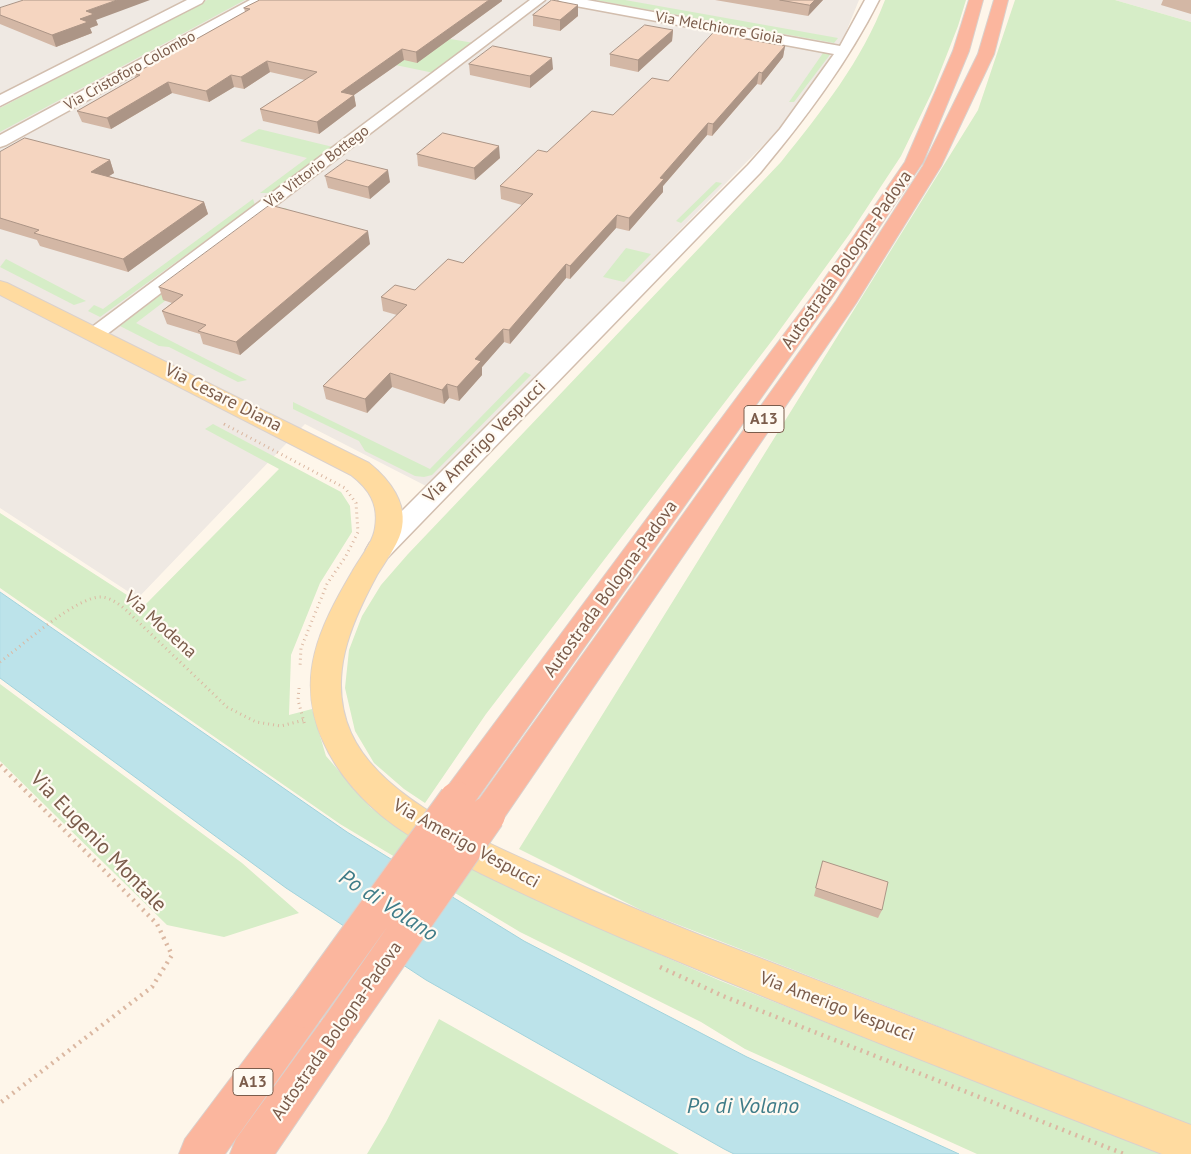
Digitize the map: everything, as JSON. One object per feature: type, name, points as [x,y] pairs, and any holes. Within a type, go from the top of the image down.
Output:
[{"type":"highway","name":"Autostrada Bologna-Padova","points":[[251,1154],[339,1028],[472,808],[914,162],[961,51],[976,0]]},
{"type":"highway","name":"Autostrada Bologna-Padova","points":[[200,1154],[305,1010],[472,808],[845,303],[932,166],[986,54],[1001,0]]},
{"type":"main road","name":"Via Cesare Diana","points":[[0,287],[360,469],[372,478],[384,494],[390,517],[388,532],[378,550]]},
{"type":"main road","name":"Via Amerigo Vespucci","points":[[378,550],[337,623],[327,652],[324,683],[328,712],[338,739],[358,772],[381,796],[406,815],[539,885],[662,938],[1191,1145]]},
{"type":"street","name":"Via Cristoforo Colombo","points":[[0,101],[197,0]]},
{"type":"street","name":"Via Cristoforo Colombo","points":[[0,142],[260,0]]},
{"type":"street","name":"Via Vittorio Bottego","points":[[95,334],[538,0]]},
{"type":"street","name":"Via Melchiorre Gioia","points":[[564,0],[844,40]]},
{"type":"street","name":"Via Amerigo Vespucci","points":[[378,550],[754,169],[786,132],[844,40],[872,0]]},
{"type":"path","points":[[222,423],[345,488],[356,503],[358,532],[346,556],[327,584],[301,648],[300,674]]},
{"type":"path","name":"Via Modena","points":[[0,662],[77,605],[100,597],[112,599],[126,610],[227,707],[256,722],[281,726],[302,720],[298,700],[299,682]]},
{"type":"path","name":"Via Eugenio Montale","points":[[0,764],[157,924],[172,955],[152,987],[0,1103]]},
{"type":"shaded area","points":[[0,0],[859,0],[842,42],[780,128],[428,487],[305,424],[138,598],[0,508]]},
{"type":"shaded area","points":[[1115,0],[1191,0],[1191,22]]},
{"type":"green space","points":[[207,0],[245,0],[0,132],[0,108]]},
{"type":"green space","points":[[595,0],[625,0],[838,38],[834,43]]},
{"type":"green space","points":[[885,0],[966,0],[933,90],[901,156],[851,232],[774,338],[486,714],[425,803],[404,789],[374,763],[355,731],[345,688],[349,650],[362,616],[381,585],[408,554],[781,162],[853,65],[876,22]]},
{"type":"green space","points":[[1015,0],[1115,0],[1191,22],[1191,1125],[643,911],[519,849],[978,110]]},
{"type":"green space","points":[[427,35],[474,43],[434,73],[381,62]]},
{"type":"green space","points":[[783,43],[832,52],[794,102],[789,102],[823,53],[782,45]]},
{"type":"green space","points":[[259,129],[333,147],[271,193],[260,193],[307,158],[240,141]]},
{"type":"green space","points":[[716,182],[722,183],[681,223],[676,221]]},
{"type":"green space","points":[[253,199],[255,205],[100,317],[88,311],[94,305],[103,309]]},
{"type":"green space","points":[[275,208],[287,208],[136,323],[247,380],[238,382],[169,347],[159,346],[120,326]]},
{"type":"green space","points":[[626,248],[651,254],[624,282],[603,277]]},
{"type":"green space","points":[[6,259],[86,301],[74,305],[0,267]]},
{"type":"green space","points":[[525,372],[531,375],[432,475],[424,477],[415,476],[365,451],[359,441],[293,409],[293,402],[430,469]]},
{"type":"green space","points":[[213,424],[341,492],[350,506],[352,532],[320,583],[291,655],[289,715],[312,709],[326,756],[371,808],[401,827],[489,875],[596,927],[721,981],[1161,1154],[977,1154],[745,1049],[701,1022],[520,932],[340,824],[0,588],[0,513],[144,606],[279,469],[205,429]]},
{"type":"green space","points":[[0,684],[242,863],[299,913],[224,937],[167,925],[0,761]]},
{"type":"green space","points":[[439,1019],[679,1154],[367,1154],[386,1122]]},
{"type":"water","name":"Po di Volano","points":[[0,592],[347,832],[524,941],[747,1057],[959,1154],[734,1154],[426,980],[286,888],[0,678]]},
{"type":"building","points":[[24,0],[117,0],[86,11],[94,14],[80,19],[88,22],[52,35],[0,15],[0,8]]},
{"type":"building","points":[[260,0],[489,0],[416,52],[402,49],[341,92],[354,95],[317,122],[260,109],[317,72],[267,61],[241,77],[231,75],[206,91],[168,82],[107,118],[77,111],[140,75],[134,74],[250,9],[244,8]]},
{"type":"building","points":[[552,0],[578,5],[560,20],[533,15]]},
{"type":"building","points":[[780,0],[815,0],[810,5]]},
{"type":"building","points":[[645,25],[673,30],[638,60],[610,54]]},
{"type":"building","points":[[716,30],[744,35],[740,38],[785,46],[713,124],[708,123],[660,178],[664,179],[629,218],[617,215],[570,266],[566,264],[509,330],[503,329],[475,359],[481,361],[457,387],[447,384],[442,390],[390,373],[365,399],[323,386],[407,305],[381,297],[395,285],[415,290],[448,259],[463,263],[533,194],[500,186],[538,150],[547,152],[592,111],[613,115],[652,78],[668,81]]},
{"type":"building","points":[[493,46],[552,58],[530,76],[469,64]]},
{"type":"building","points":[[443,133],[499,146],[474,168],[417,154]]},
{"type":"building","points":[[25,138],[110,160],[91,172],[204,202],[123,259],[34,233],[39,230],[0,218],[0,152]]},
{"type":"building","points":[[347,160],[388,170],[368,187],[325,176]]},
{"type":"building","points":[[270,205],[368,231],[236,342],[198,331],[206,325],[162,311],[183,295],[159,287]]},
{"type":"building","points":[[823,861],[888,882],[882,910],[816,888]]}]
